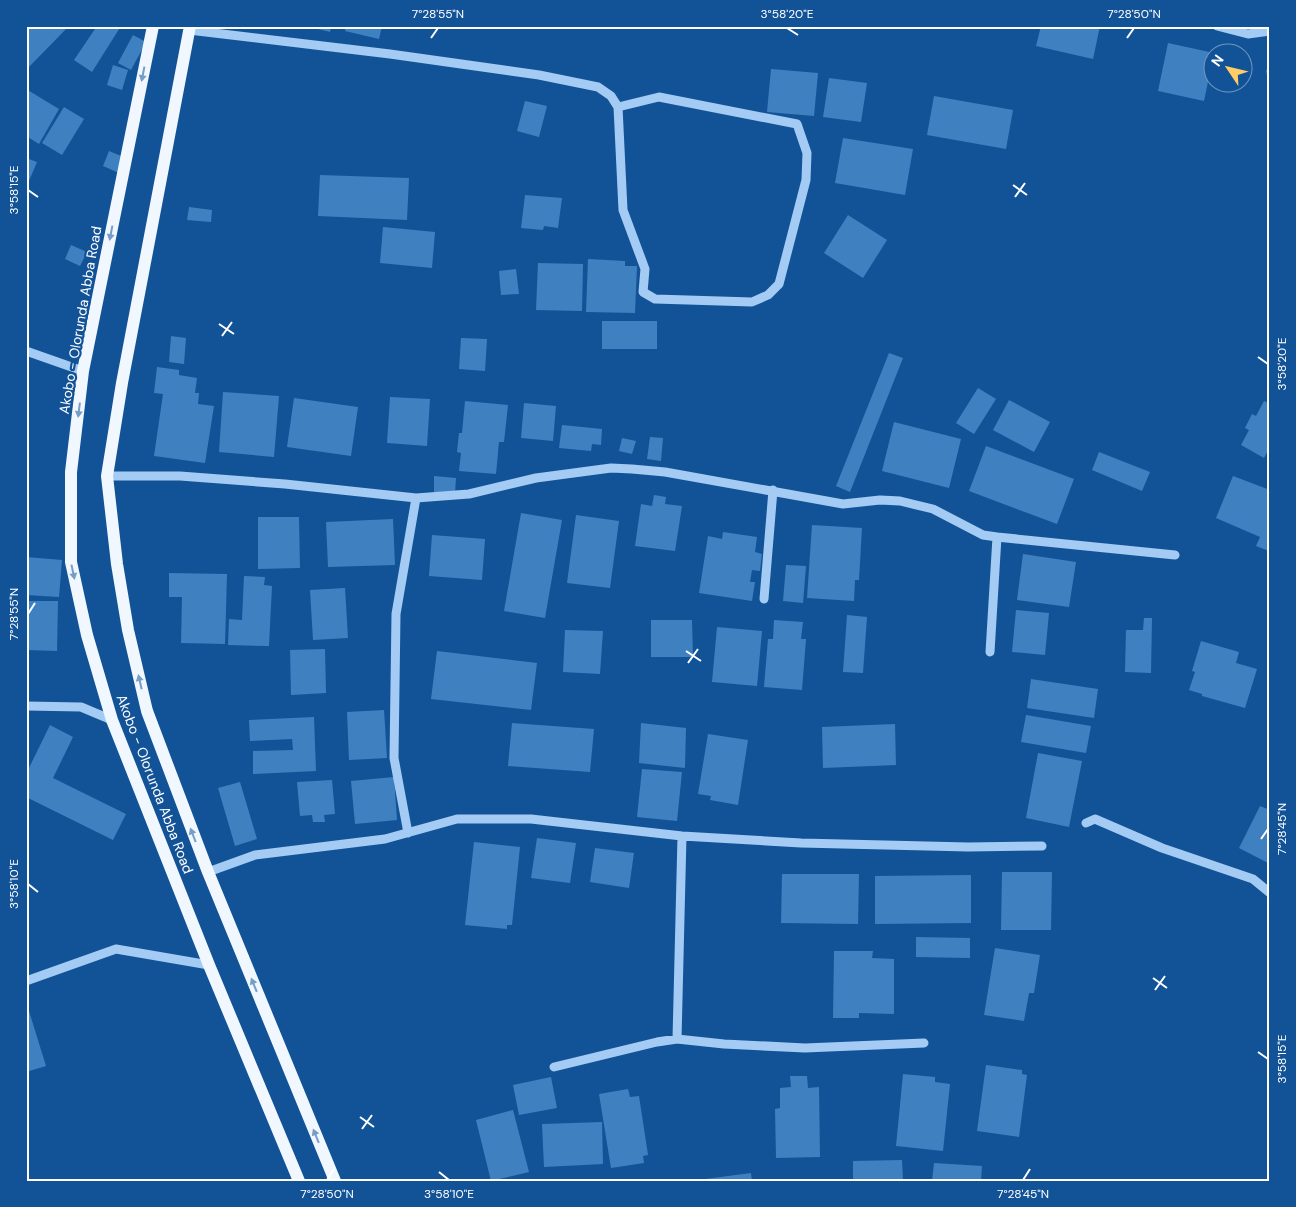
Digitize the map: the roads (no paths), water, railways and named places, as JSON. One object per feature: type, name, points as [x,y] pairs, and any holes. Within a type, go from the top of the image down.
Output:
[{"type":"main road","name":"Akobo - Olorunda Abba Road","points":[[153,26],[84,371],[71,472],[71,562],[87,635],[112,720],[209,964],[299,1181]]},
{"type":"main road","name":"Akobo - Olorunda Abba Road","points":[[189,28],[122,383],[107,476],[117,564],[128,630],[146,712],[208,872],[335,1181]]},
{"type":"street","points":[[1217,26],[1248,34],[1270,31]]},
{"type":"street","points":[[189,28],[539,75],[598,87],[611,96],[618,107],[623,210],[645,269],[643,292],[655,299],[752,302],[768,295],[779,284],[806,180],[807,153],[797,124],[659,97],[618,107]]},
{"type":"street","points":[[26,351],[84,371]]},
{"type":"street","points":[[107,476],[180,476],[285,484],[416,498],[469,494],[536,478],[611,468],[665,472],[843,504],[880,500],[900,501],[933,508],[983,536],[1175,555]]},
{"type":"street","points":[[764,599],[773,490]]},
{"type":"street","points":[[408,832],[394,758],[396,614],[416,498]]},
{"type":"street","points":[[990,652],[997,537]]},
{"type":"street","points":[[26,706],[81,707],[112,720]]},
{"type":"street","points":[[208,872],[255,855],[385,839],[456,819],[531,819],[682,836],[801,842],[968,847],[1042,846]]},
{"type":"street","points":[[1086,823],[1096,819],[1162,848],[1253,879],[1270,893]]},
{"type":"street","points":[[677,1039],[682,836]]},
{"type":"street","points":[[26,982],[116,949],[209,964]]},
{"type":"street","points":[[554,1067],[657,1042],[677,1039],[724,1044],[805,1048],[924,1042]]}]
